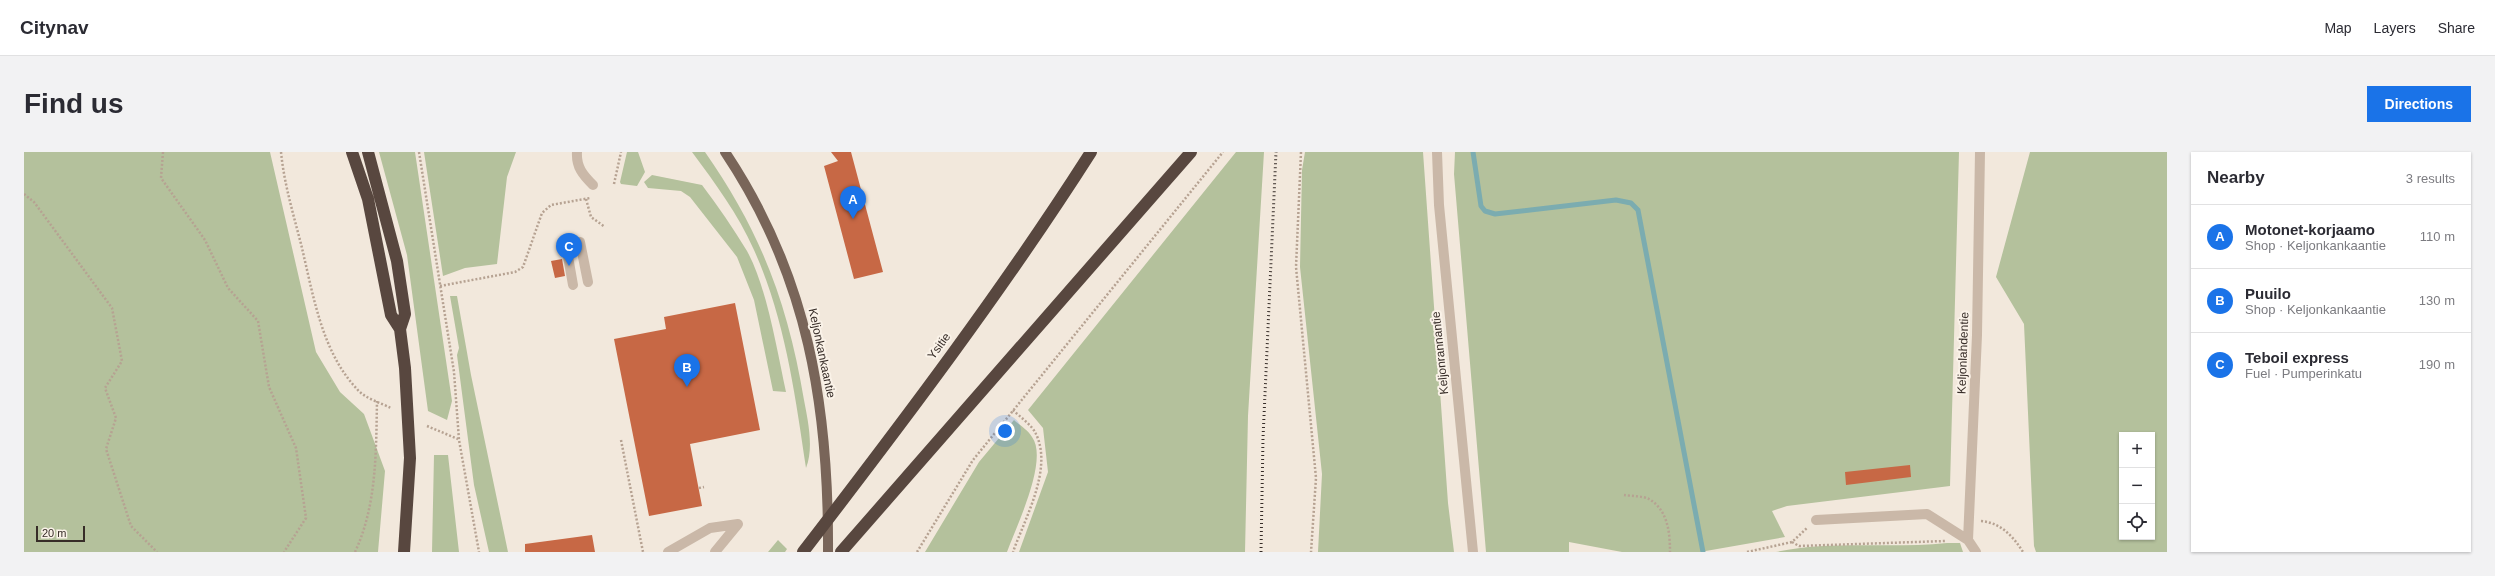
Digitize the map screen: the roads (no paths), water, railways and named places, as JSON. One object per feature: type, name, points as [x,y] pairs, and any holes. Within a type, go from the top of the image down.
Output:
[{"type":"highway","points":[[352,152],[368,199],[391,315],[400,329]]},
{"type":"highway","points":[[368,152],[397,260],[405,314],[400,329],[405,374],[410,458],[404,552]]},
{"type":"highway","name":"Ysitie","points":[[803,552],[898,428],[1052,213],[1091,152]]},
{"type":"highway","points":[[841,552],[1191,152]]},
{"type":"main road","name":"Keljonkankaantie","points":[[725,152],[767,223],[795,293],[808,336],[826,453],[828,552]]},
{"type":"street","points":[[576,152],[576,160],[581,172],[593,185]]},
{"type":"street","name":"Keljonrannantie","points":[[1438,152],[1439,206],[1473,552]]},
{"type":"street","name":"Keljonlahdentie","points":[[1968,540],[1977,335],[1980,152]]},
{"type":"street","points":[[580,242],[588,282]]},
{"type":"street","points":[[566,245],[574,285]]},
{"type":"street","points":[[1816,520],[1927,514],[1968,540],[1976,552]]},
{"type":"street","points":[[668,552],[710,528],[738,524],[716,552]]},
{"type":"waterway","points":[[1473,152],[1481,206],[1485,211],[1495,214],[1616,200],[1631,203],[1638,210],[1703,552]]},
{"type":"railway","points":[[1261,552],[1263,438],[1276,152]]},
{"type":"place","name":"Motonet-korjaamo","points":[[853,219]]},
{"type":"place","name":"Teboil express","points":[[569,266]]},
{"type":"place","name":"Puuilo","points":[[687,387]]}]
